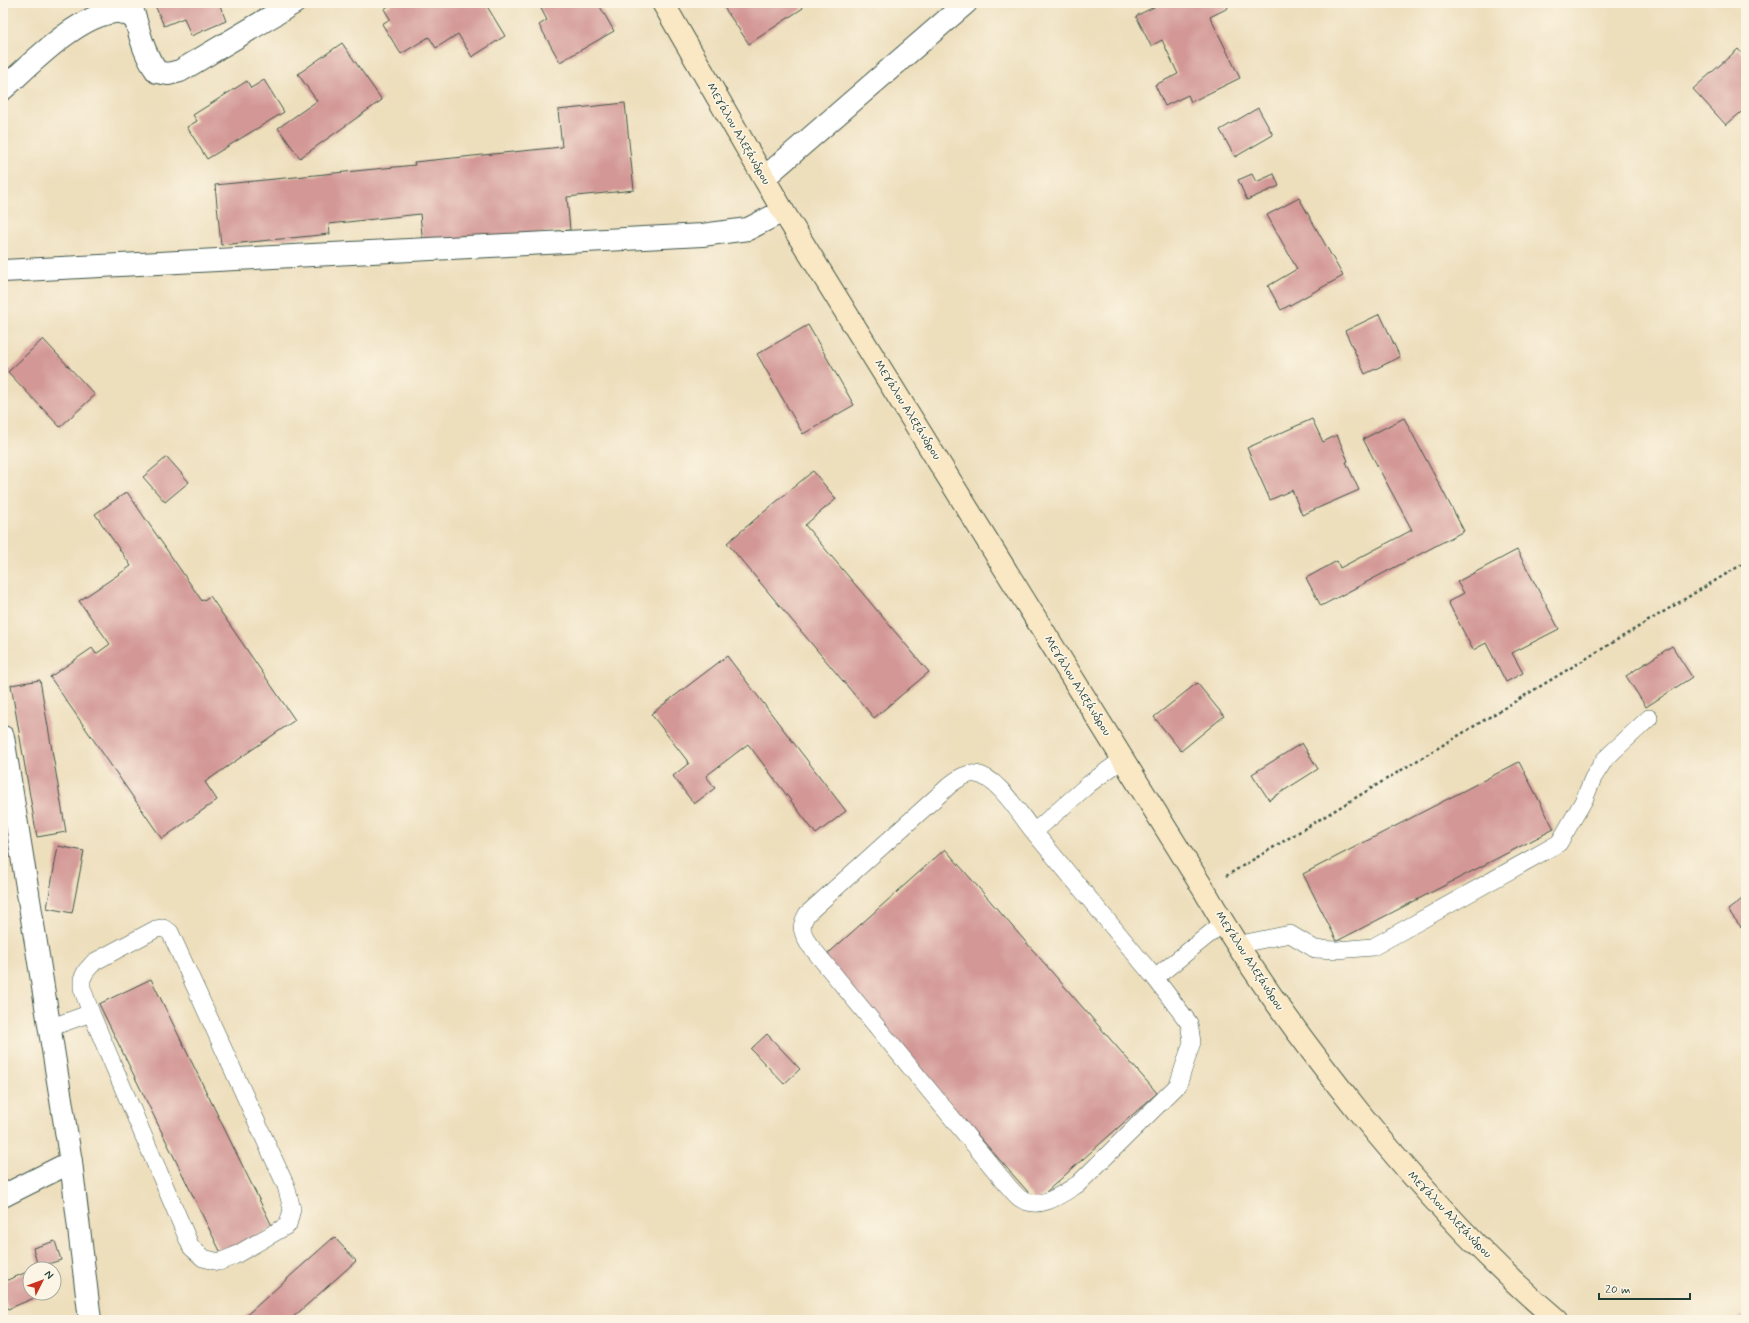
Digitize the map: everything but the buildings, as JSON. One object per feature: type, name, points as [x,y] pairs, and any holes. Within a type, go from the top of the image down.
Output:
[{"type":"street","points":[[3,89],[70,31],[96,17],[116,11],[133,10],[147,59],[157,72],[168,74],[180,70],[294,3]]},
{"type":"street","name":"Μεγάλου Αλεξάνδρου","points":[[663,3],[783,211],[1204,890],[1236,945],[1278,1007],[1330,1076],[1407,1172],[1519,1288],[1557,1320]]},
{"type":"street","points":[[764,178],[966,3]]},
{"type":"street","points":[[3,271],[702,235],[748,229],[783,211]]},
{"type":"street","points":[[3,737],[71,1162],[90,1320]]},
{"type":"street","points":[[3,1196],[71,1162]]},
{"type":"lane","points":[[1236,945],[1290,934],[1315,949],[1337,950],[1373,947],[1558,843],[1584,800],[1593,778],[1605,760],[1649,718]]},
{"type":"lane","points":[[1034,832],[1089,784],[1123,759]]},
{"type":"lane","points":[[975,773],[986,777],[996,784],[1034,832],[1155,978],[1189,1023],[1192,1042],[1178,1085],[1078,1184],[1059,1196],[1037,1204],[1021,1199],[1008,1186],[808,943],[803,933],[802,923],[807,914],[951,784],[963,776],[975,773]]},
{"type":"lane","points":[[1155,978],[1223,923]]},
{"type":"lane","points":[[163,928],[170,932],[286,1186],[292,1209],[288,1225],[234,1256],[219,1262],[202,1258],[191,1247],[91,1013],[82,988],[82,979],[86,970],[94,962],[156,929],[163,928]]},
{"type":"lane","points":[[49,1028],[91,1013]]},
{"type":"path","points":[[1204,890],[1746,562]]}]
